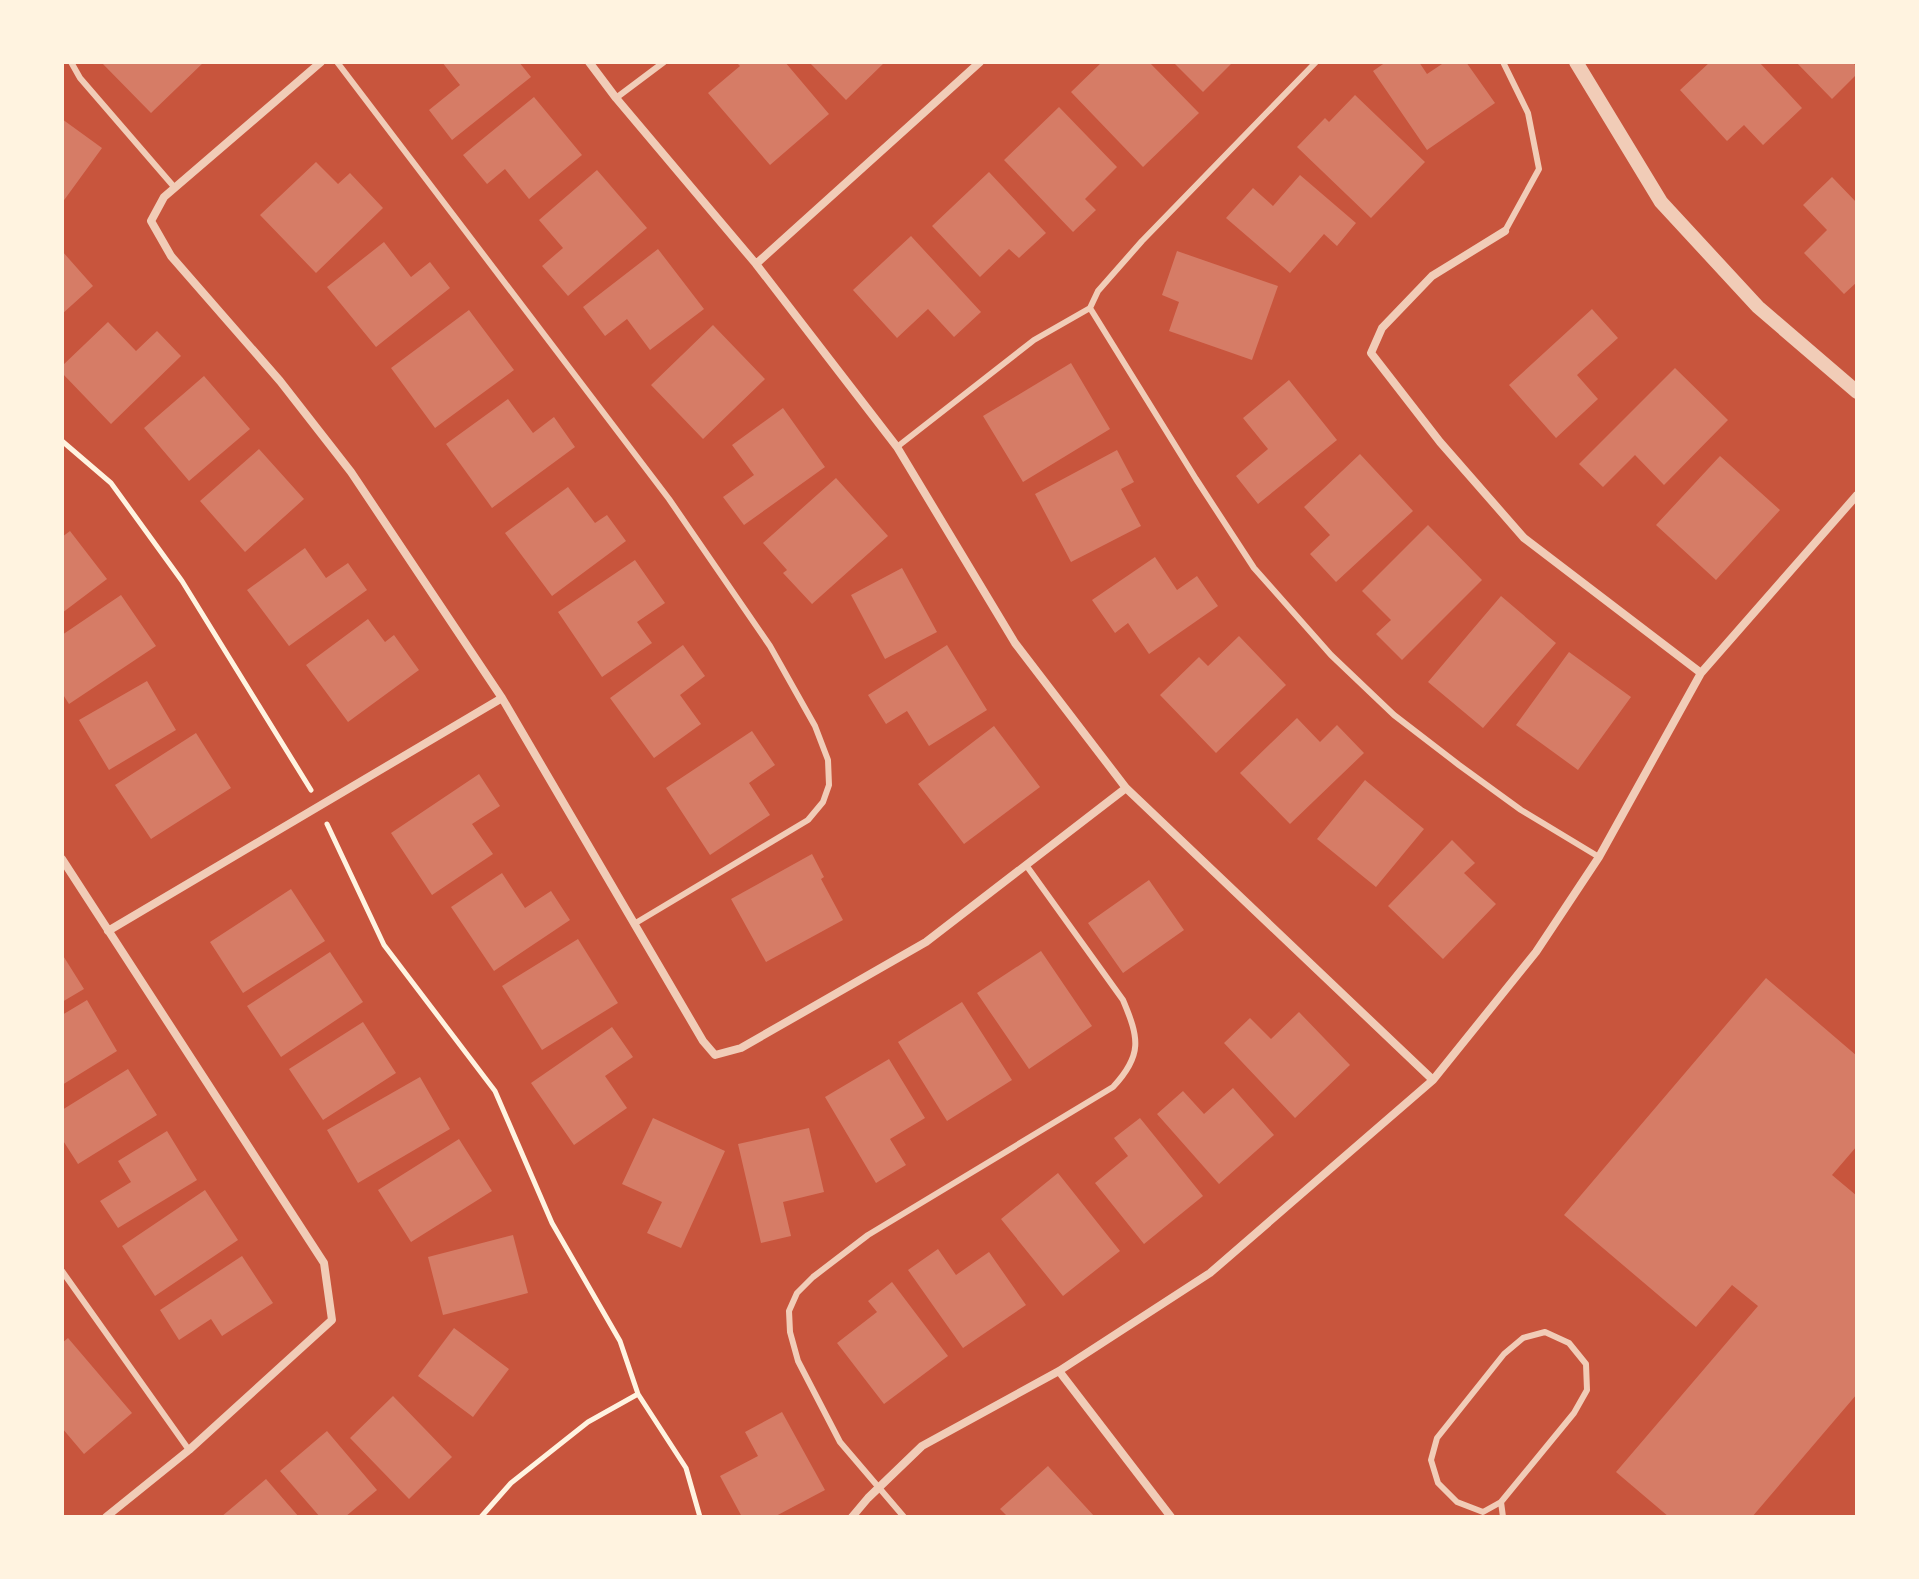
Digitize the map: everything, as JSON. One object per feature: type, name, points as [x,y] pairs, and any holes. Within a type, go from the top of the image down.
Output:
[{"type":"street","points":[[321,62],[164,197],[151,221],[171,256],[280,381],[351,472],[502,698],[703,1041],[715,1055],[741,1048],[926,942],[1126,788]]},
{"type":"street","points":[[589,62],[756,264],[897,447],[1015,643],[1126,788],[1433,1080]]},
{"type":"street","points":[[756,264],[980,62]]},
{"type":"street","points":[[1576,62],[1661,202],[1758,307],[1857,392]]},
{"type":"street","points":[[1505,231],[1432,276],[1382,328],[1371,353],[1440,442],[1524,538],[1701,673]]},
{"type":"street","points":[[852,1517],[922,1446],[1059,1371],[1210,1273],[1433,1080],[1536,952],[1599,857],[1701,673],[1857,495]]},
{"type":"street","points":[[108,931],[502,698]]},
{"type":"street","points":[[62,859],[324,1263],[332,1320],[189,1450],[106,1517]]},
{"type":"street","points":[[1059,1371],[1171,1517]]},
{"type":"lane","points":[[71,62],[80,78],[175,188]]},
{"type":"lane","points":[[337,62],[669,499],[770,646],[815,726],[828,760],[829,785],[823,802],[808,820],[634,924]]},
{"type":"lane","points":[[616,98],[664,62]]},
{"type":"lane","points":[[897,447],[1034,340],[1090,308],[1098,291],[1142,241],[1316,62]]},
{"type":"lane","points":[[1503,62],[1528,113],[1539,169],[1505,231]]},
{"type":"lane","points":[[1090,308],[1254,568],[1331,655],[1394,715],[1459,765],[1521,810],[1599,857]]},
{"type":"lane","points":[[904,1517],[840,1442],[798,1361],[790,1332],[789,1311],[797,1293],[813,1277],[868,1235],[1113,1087],[1132,1064],[1136,1043],[1133,1024],[1123,1000],[1026,865]]},
{"type":"lane","points":[[62,1271],[65,1282],[189,1450]]},
{"type":"lane","points":[[1501,1502],[1483,1512],[1457,1502],[1438,1483],[1431,1460],[1437,1438],[1504,1354],[1523,1338],[1545,1332],[1569,1343],[1586,1364],[1587,1390],[1574,1413],[1501,1502],[1503,1517]]},
{"type":"path","points":[[62,441],[111,483],[182,581],[308,784],[384,945],[495,1091],[552,1223],[620,1341],[638,1394],[686,1468],[700,1517]]},
{"type":"path","points":[[481,1517],[511,1483],[588,1422],[638,1394]]},
{"type":"building","points":[[101,62],[204,62],[151,113]]},
{"type":"building","points":[[442,62],[519,62],[531,77],[452,140],[429,110],[460,85]]},
{"type":"building","points":[[736,62],[785,62],[829,114],[770,165],[708,93],[740,66]]},
{"type":"building","points":[[809,62],[885,62],[846,100]]},
{"type":"building","points":[[1102,62],[1149,62],[1199,113],[1143,167],[1071,92]]},
{"type":"building","points":[[1173,62],[1233,62],[1203,92]]},
{"type":"building","points":[[1386,62],[1419,62],[1427,74],[1445,62],[1466,62],[1495,103],[1427,150],[1373,71]]},
{"type":"building","points":[[1710,62],[1759,62],[1802,108],[1763,145],[1744,125],[1727,141],[1680,90]]},
{"type":"building","points":[[1796,62],[1852,62],[1857,67],[1857,74],[1832,99]]},
{"type":"building","points":[[1355,95],[1425,162],[1371,218],[1297,147],[1325,118],[1329,122]]},
{"type":"building","points":[[534,97],[582,155],[529,199],[505,169],[487,184],[463,155]]},
{"type":"building","points":[[1059,107],[1117,167],[1085,199],[1096,210],[1073,232],[1004,160]]},
{"type":"building","points":[[62,119],[102,148],[62,203]]},
{"type":"building","points":[[316,162],[338,184],[350,173],[383,208],[316,273],[260,215]]},
{"type":"building","points":[[597,170],[647,228],[568,296],[542,266],[563,248],[539,220]]},
{"type":"building","points":[[989,172],[1046,233],[1019,258],[1009,249],[980,277],[932,226]]},
{"type":"building","points":[[1300,175],[1356,223],[1337,246],[1324,234],[1290,273],[1226,218],[1253,188],[1273,206]]},
{"type":"building","points":[[1832,177],[1857,203],[1857,282],[1844,294],[1804,253],[1827,230],[1803,205]]},
{"type":"building","points":[[911,236],[981,312],[954,337],[928,309],[897,338],[853,290]]},
{"type":"building","points":[[384,242],[411,277],[430,262],[450,288],[376,347],[327,287]]},
{"type":"building","points":[[658,249],[704,309],[650,350],[627,319],[605,336],[583,307]]},
{"type":"building","points":[[62,251],[93,286],[62,314]]},
{"type":"building","points":[[1177,251],[1278,286],[1252,360],[1169,331],[1179,302],[1162,295]]},
{"type":"building","points":[[1592,309],[1618,338],[1577,375],[1598,399],[1556,438],[1509,385]]},
{"type":"building","points":[[469,310],[514,370],[435,428],[391,368]]},
{"type":"building","points":[[108,322],[136,351],[157,331],[181,356],[111,424],[62,373],[62,366]]},
{"type":"building","points":[[713,325],[765,379],[703,439],[651,385]]},
{"type":"building","points":[[1071,363],[1110,429],[1023,482],[983,416]]},
{"type":"building","points":[[1675,368],[1728,420],[1664,485],[1635,455],[1603,487],[1579,464]]},
{"type":"building","points":[[204,376],[250,429],[189,481],[144,428]]},
{"type":"building","points":[[1289,380],[1337,440],[1258,504],[1236,476],[1268,449],[1243,418]]},
{"type":"building","points":[[508,399],[533,433],[554,417],[575,447],[492,508],[446,444]]},
{"type":"building","points":[[783,408],[825,467],[744,525],[723,497],[754,475],[732,445]]},
{"type":"building","points":[[259,449],[304,499],[245,552],[200,501]]},
{"type":"building","points":[[1117,450],[1134,482],[1121,489],[1141,526],[1071,562],[1035,494]]},
{"type":"building","points":[[1360,454],[1413,511],[1336,582],[1310,554],[1330,535],[1304,507]]},
{"type":"building","points":[[1720,456],[1780,510],[1716,580],[1656,525]]},
{"type":"building","points":[[836,478],[888,536],[812,604],[783,573],[787,570],[763,543]]},
{"type":"building","points":[[568,487],[595,523],[607,515],[626,541],[552,596],[505,533]]},
{"type":"building","points":[[1428,525],[1482,580],[1402,660],[1376,634],[1391,620],[1362,591]]},
{"type":"building","points":[[70,531],[107,579],[62,613],[62,537]]},
{"type":"building","points":[[305,548],[326,578],[348,563],[367,590],[289,646],[247,590]]},
{"type":"building","points":[[1155,557],[1177,590],[1197,576],[1218,606],[1149,654],[1128,623],[1115,633],[1092,600]]},
{"type":"building","points":[[635,560],[665,603],[637,622],[652,643],[602,677],[558,612]]},
{"type":"building","points":[[902,568],[937,632],[885,659],[851,595]]},
{"type":"building","points":[[121,595],[156,646],[69,704],[62,693],[62,635]]},
{"type":"building","points":[[1501,596],[1556,643],[1483,728],[1428,682]]},
{"type":"building","points":[[368,619],[385,642],[394,635],[419,670],[348,722],[306,665]]},
{"type":"building","points":[[1239,636],[1286,685],[1216,753],[1160,695],[1199,657],[1208,666]]},
{"type":"building","points":[[683,645],[705,676],[680,695],[701,724],[654,758],[610,698]]},
{"type":"building","points":[[947,645],[987,710],[929,746],[907,711],[886,724],[868,695]]},
{"type":"building","points":[[1569,652],[1631,697],[1578,770],[1516,725]]},
{"type":"building","points":[[147,681],[176,730],[109,770],[79,720]]},
{"type":"building","points":[[1297,718],[1320,742],[1337,725],[1364,753],[1290,824],[1240,773]]},
{"type":"building","points":[[994,726],[1040,787],[964,844],[918,784]]},
{"type":"building","points":[[752,731],[775,765],[749,783],[770,815],[710,855],[666,788]]},
{"type":"building","points":[[196,733],[231,788],[151,839],[115,785]]},
{"type":"building","points":[[479,774],[500,806],[472,824],[493,854],[432,895],[391,833]]},
{"type":"building","points":[[1365,780],[1424,829],[1376,887],[1317,839]]},
{"type":"building","points":[[1452,840],[1475,863],[1464,873],[1496,904],[1443,959],[1388,906]]},
{"type":"building","points":[[812,854],[824,877],[821,879],[843,920],[766,962],[731,899]]},
{"type":"building","points":[[502,873],[525,908],[551,891],[570,920],[494,971],[451,907]]},
{"type":"building","points":[[1149,880],[1184,930],[1123,973],[1088,923]]},
{"type":"building","points":[[291,889],[325,941],[243,993],[210,942]]},
{"type":"building","points":[[578,939],[618,1003],[542,1050],[502,986]]},
{"type":"building","points":[[1041,951],[1092,1026],[1029,1069],[977,993]]},
{"type":"building","points":[[330,952],[363,1002],[281,1057],[247,1006]]},
{"type":"building","points":[[62,954],[84,989],[62,1002]]},
{"type":"building","points":[[1766,978],[1857,1056],[1857,1146],[1832,1175],[1857,1196],[1857,1394],[1752,1517],[1669,1517],[1616,1472],[1758,1306],[1732,1285],[1696,1327],[1564,1215]]},
{"type":"building","points":[[87,1000],[117,1051],[62,1085],[62,1015]]},
{"type":"building","points":[[962,1002],[1012,1080],[947,1121],[898,1042]]},
{"type":"building","points":[[1299,1012],[1350,1065],[1295,1118],[1224,1043],[1250,1018],[1271,1039]]},
{"type":"building","points":[[363,1022],[396,1073],[323,1120],[289,1069]]},
{"type":"building","points":[[612,1027],[633,1057],[605,1076],[627,1108],[574,1145],[531,1083]]},
{"type":"building","points":[[889,1059],[925,1118],[890,1139],[906,1165],[876,1183],[825,1097]]},
{"type":"building","points":[[128,1069],[157,1115],[78,1164],[62,1139],[62,1110]]},
{"type":"building","points":[[420,1077],[450,1129],[358,1183],[327,1130]]},
{"type":"building","points":[[1233,1088],[1274,1135],[1219,1184],[1157,1114],[1183,1091],[1204,1114]]},
{"type":"building","points":[[653,1118],[725,1151],[681,1248],[647,1233],[662,1202],[622,1184]]},
{"type":"building","points":[[1140,1118],[1203,1196],[1144,1244],[1095,1183],[1128,1156],[1114,1138]]},
{"type":"building","points":[[809,1128],[824,1192],[783,1202],[791,1236],[761,1243],[738,1144]]},
{"type":"building","points":[[167,1131],[197,1180],[118,1228],[100,1201],[131,1182],[118,1161]]},
{"type":"building","points":[[459,1139],[492,1191],[411,1242],[378,1190]]},
{"type":"building","points":[[1058,1173],[1120,1251],[1063,1296],[1001,1219]]},
{"type":"building","points":[[205,1190],[238,1240],[155,1296],[122,1246]]},
{"type":"building","points":[[513,1235],[528,1293],[443,1315],[428,1257]]},
{"type":"building","points":[[938,1249],[956,1275],[989,1252],[1026,1305],[963,1348],[908,1270]]},
{"type":"building","points":[[242,1256],[273,1303],[222,1336],[211,1319],[179,1340],[160,1310]]},
{"type":"building","points":[[892,1282],[948,1356],[884,1404],[837,1343],[877,1312],[868,1301]]},
{"type":"building","points":[[454,1328],[509,1369],[473,1417],[418,1376]]},
{"type":"building","points":[[68,1338],[132,1413],[84,1454],[62,1428],[62,1343]]},
{"type":"building","points":[[393,1396],[452,1457],[409,1499],[350,1438]]},
{"type":"building","points":[[782,1412],[825,1490],[774,1517],[742,1517],[720,1476],[758,1456],[745,1432]]},
{"type":"building","points":[[327,1431],[377,1490],[345,1517],[320,1517],[280,1471]]},
{"type":"building","points":[[1048,1466],[1095,1517],[1008,1517],[1000,1509]]},
{"type":"building","points":[[266,1479],[299,1517],[221,1517]]}]
